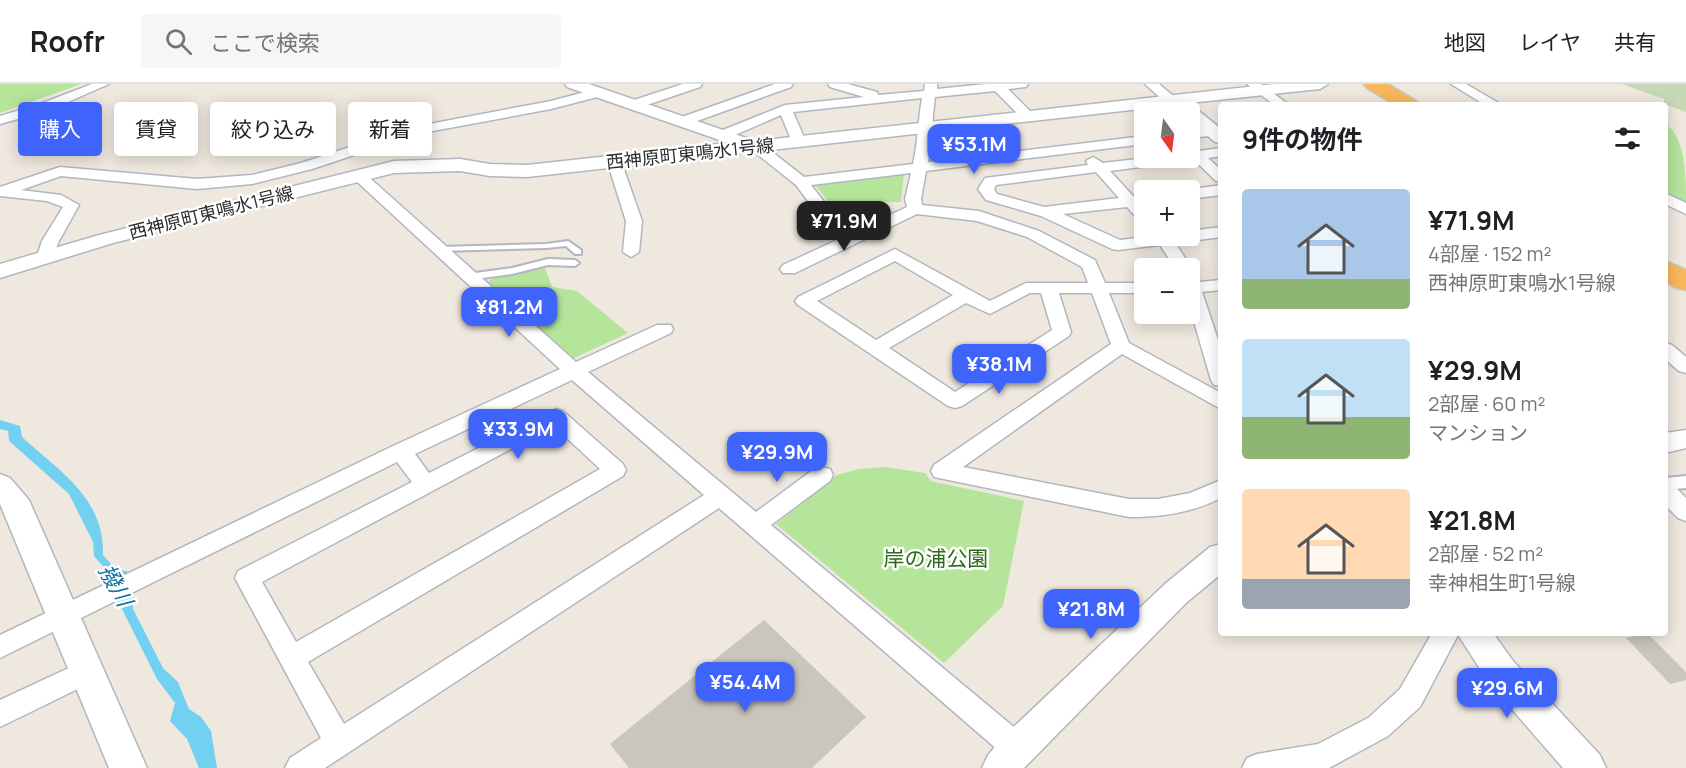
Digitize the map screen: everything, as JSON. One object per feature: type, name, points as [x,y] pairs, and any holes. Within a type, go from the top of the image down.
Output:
[{"type":"highway","points":[[1360,84],[1390,102]]},
{"type":"highway","points":[[1374,84],[1404,102]]},
{"type":"highway","points":[[1668,261],[1686,272]]},
{"type":"highway","points":[[1668,271],[1686,282]]},
{"type":"street","points":[[0,120],[45,107],[103,84]]},
{"type":"street","points":[[636,105],[696,84]]},
{"type":"street","points":[[684,121],[788,84]]},
{"type":"street","points":[[834,84],[884,98]]},
{"type":"street","points":[[723,135],[785,109],[884,98],[930,89],[1022,84]]},
{"type":"street","points":[[1151,84],[1217,135]]},
{"type":"street","name":"西神原町東鳴水1号線","points":[[0,271],[45,256],[394,167],[460,165],[490,170],[527,171],[1172,101],[1257,87],[1320,84]]},
{"type":"street","points":[[1457,84],[1490,102]]},
{"type":"street","points":[[996,85],[1029,117]]},
{"type":"street","points":[[1257,87],[1278,102]]},
{"type":"street","points":[[0,191],[60,171],[197,184],[252,181],[461,119],[563,103],[590,88],[757,147],[801,182],[847,242]]},
{"type":"street","points":[[915,209],[914,200],[926,135],[924,128],[930,89]]},
{"type":"street","points":[[785,109],[799,142]]},
{"type":"street","points":[[1200,134],[1217,135]]},
{"type":"street","points":[[801,182],[1134,141]]},
{"type":"street","points":[[1076,148],[1134,197]]},
{"type":"street","points":[[1200,155],[1218,152]]},
{"type":"street","points":[[614,161],[634,221],[631,252]]},
{"type":"street","points":[[1200,162],[1218,176]]},
{"type":"street","points":[[1134,163],[990,181],[986,189],[991,198],[1044,212],[1118,245],[1134,242]]},
{"type":"street","points":[[358,175],[574,371],[756,525],[1009,758],[1176,593],[1218,558]]},
{"type":"street","points":[[1200,193],[1218,190]]},
{"type":"street","points":[[0,191],[17,196],[42,195],[62,198],[71,205],[68,215],[48,240],[45,256]]},
{"type":"street","points":[[1668,199],[1686,208]]},
{"type":"street","points":[[1044,212],[1134,201]]},
{"type":"street","points":[[789,269],[915,209],[979,216],[1033,234],[1089,264],[1121,346],[1218,400]]},
{"type":"street","points":[[1200,234],[1218,232]]},
{"type":"street","points":[[1048,288],[1062,332],[955,401],[804,301],[895,254],[990,309],[1026,288],[1134,288]]},
{"type":"street","points":[[819,256],[850,277]]},
{"type":"street","points":[[1200,286],[1218,285]]},
{"type":"street","points":[[876,348],[966,295]]},
{"type":"street","points":[[1200,314],[1218,372]]},
{"type":"street","points":[[0,647],[401,452],[664,329]]},
{"type":"street","points":[[1121,346],[942,471],[1129,508],[1158,508],[1195,501],[1218,490]]},
{"type":"street","points":[[1668,352],[1686,367]]},
{"type":"street","points":[[292,658],[615,470],[556,416],[247,578],[339,743]]},
{"type":"street","points":[[401,452],[426,485]]},
{"type":"street","points":[[756,525],[822,475]]},
{"type":"street","points":[[1668,484],[1686,482]]},
{"type":"street","points":[[0,486],[14,500],[72,612],[88,670],[128,768]]},
{"type":"street","points":[[1668,494],[1686,512]]},
{"type":"street","points":[[300,768],[721,495]]},
{"type":"street","points":[[1257,768],[1322,757],[1378,727],[1410,698],[1444,636]]},
{"type":"street","points":[[1475,636],[1501,672],[1587,768]]},
{"type":"street","points":[[0,714],[88,670]]},
{"type":"lane","points":[[441,249],[546,246],[568,243],[578,252]]},
{"type":"lane","points":[[468,277],[512,271],[548,262],[575,263]]},
{"type":"green space","points":[[0,84],[81,84],[31,102],[18,102],[18,107],[0,113]]},
{"type":"green space","points":[[1622,84],[1686,84],[1686,112],[1668,105],[1668,102],[1664,102],[1664,99]]},
{"type":"green space","points":[[1668,127],[1681,148],[1685,171],[1686,205],[1668,196]]},
{"type":"green space","points":[[904,174],[901,202],[829,202],[815,185]]},
{"type":"green space","points":[[545,268],[552,287],[577,291],[628,333],[570,360],[488,281]]},
{"type":"green space","name":"岸の浦公園","points":[[885,467],[925,473],[931,481],[1024,501],[1003,606],[944,663],[776,524],[837,475],[859,469]]},
{"type":"water","name":"撥川","points":[[0,420],[20,426],[22,437],[64,474],[88,501],[102,535],[103,555],[116,570],[127,571],[133,595],[133,609],[163,668],[178,682],[189,709],[201,717],[211,731],[217,768],[199,768],[187,739],[170,721],[175,703],[157,679],[119,603],[104,582],[107,571],[94,556],[93,542],[69,494],[9,441],[8,431],[0,429]]},
{"type":"building","points":[[764,620],[866,717],[812,768],[629,768],[610,744]]},
{"type":"building","points":[[1650,636],[1686,672],[1686,680],[1670,684],[1626,638]]}]
